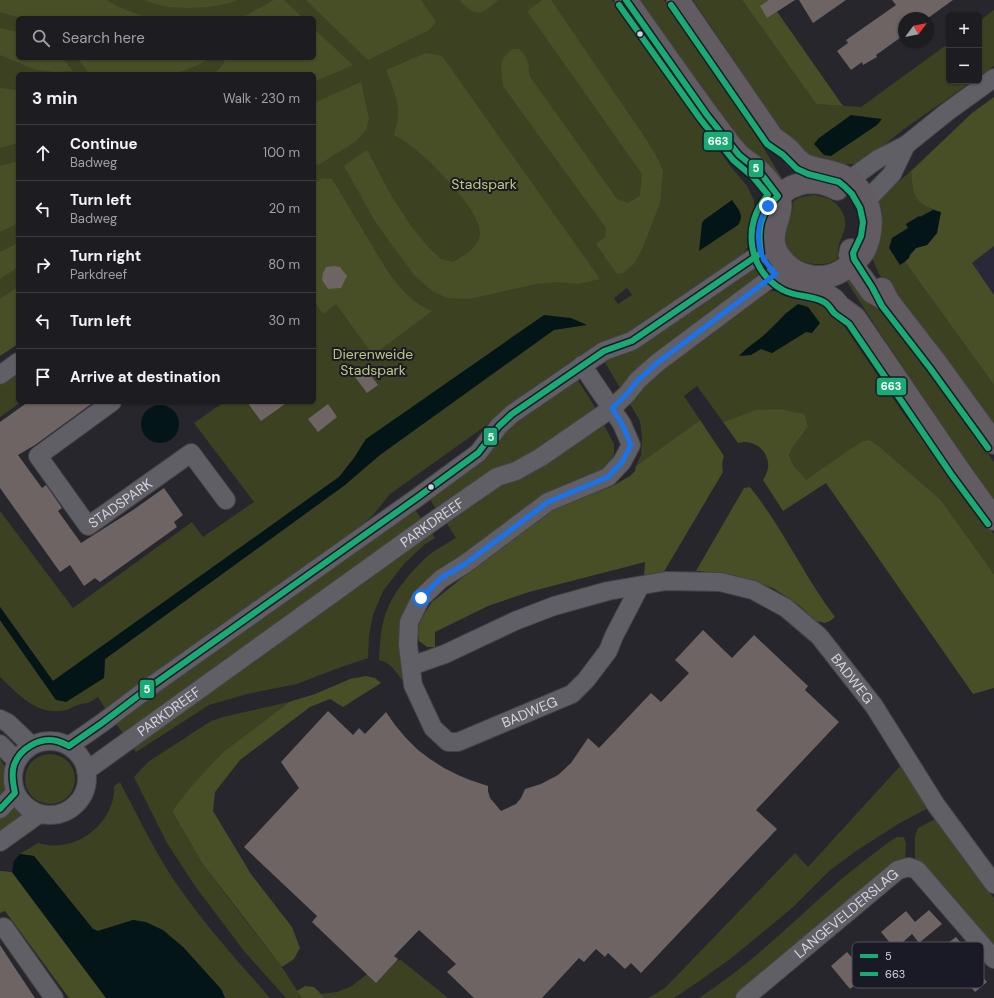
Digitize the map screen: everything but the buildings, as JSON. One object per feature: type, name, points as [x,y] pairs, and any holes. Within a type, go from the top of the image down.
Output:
[{"type":"main road","points":[[626,0],[707,115],[739,155],[759,171],[773,201],[780,208],[773,237],[774,246],[781,258],[786,282],[801,289],[827,294],[840,307],[855,318],[994,519]]},
{"type":"main road","points":[[678,0],[773,138],[789,150],[801,162],[803,175]]},
{"type":"main road","points":[[843,184],[859,190],[866,201],[870,214],[871,226],[866,247],[857,260],[839,273],[822,277],[783,271],[767,264],[761,253],[759,233],[763,214],[773,201],[803,175],[837,173],[844,176],[843,184],[844,194],[852,203],[858,220],[857,230],[850,255],[857,260],[872,292],[888,302],[936,363],[994,443]]},
{"type":"main road","points":[[832,275],[847,292],[852,301],[855,318]]},
{"type":"street","points":[[843,184],[878,159],[906,145],[947,112],[994,78]]},
{"type":"street","points":[[866,201],[892,174],[906,145]]},
{"type":"street","name":"PARKDREEF","points":[[69,746],[478,453],[499,426],[512,414],[604,351],[632,341],[761,253]]},
{"type":"street","name":"PARKDREEF","points":[[86,771],[497,476],[516,470],[541,458],[612,408],[627,394],[638,380],[657,363],[783,271]]},
{"type":"street","points":[[0,375],[16,363]]},
{"type":"street","name":"BADWEG","points":[[582,365],[622,424],[631,445],[622,462],[608,477],[548,502],[465,564],[441,578],[421,598],[409,622],[408,645],[413,685],[433,728],[448,742],[458,742],[572,694],[586,680],[608,651],[614,636],[640,586]]},
{"type":"street","name":"STADSPARK","points":[[109,404],[38,456],[88,526],[191,453],[226,500]]},
{"type":"street","name":"BADWEG","points":[[411,666],[445,654],[515,621],[548,609],[608,591],[666,581],[720,582],[753,590],[786,608],[819,636],[874,706],[936,805],[994,884]]},
{"type":"street","points":[[0,719],[8,723],[31,745]]},
{"type":"street","points":[[44,741],[57,741],[69,746],[80,757],[86,771],[86,784],[83,796],[75,806],[64,812],[52,815],[39,814],[29,809],[21,802],[15,793],[12,780],[14,766],[21,753],[31,745],[44,741]]},
{"type":"street","points":[[0,744],[17,761]]},
{"type":"street","points":[[0,809],[15,793]]},
{"type":"street","points":[[0,842],[39,814]]},
{"type":"street","name":"LANGEVELDERSLAG","points":[[745,998],[898,870],[909,867],[917,870],[979,942]]},
{"type":"street","points":[[4,927],[54,998]]},
{"type":"street","name":"LANGEVELDERSLAG","points":[[984,947],[994,959]]},
{"type":"shaded area","points":[[851,115],[882,119],[877,125],[831,156],[824,155],[814,144],[819,138]]},
{"type":"shaded area","points":[[732,200],[741,215],[738,225],[699,251],[702,223]]},
{"type":"shaded area","points":[[933,210],[941,212],[937,233],[927,245],[916,248],[910,254],[909,258],[900,265],[889,248],[892,238],[908,228],[906,224]]},
{"type":"shaded area","points":[[994,225],[994,326],[950,255]]},
{"type":"shaded area","points":[[798,304],[808,307],[820,323],[812,333],[806,332],[772,353],[761,349],[751,355],[739,356],[772,328],[785,314]]},
{"type":"shaded area","points":[[544,315],[571,318],[587,325],[554,330],[380,455],[345,485],[105,659],[104,678],[66,702],[56,700],[0,620],[0,607],[53,681],[339,477],[354,458],[366,439]]},
{"type":"shaded area","points":[[156,405],[164,405],[174,410],[178,417],[178,431],[174,438],[164,443],[156,443],[146,438],[144,435],[141,428],[141,420],[146,410],[149,408]]},
{"type":"shaded area","points":[[20,854],[34,856],[93,929],[98,931],[133,920],[146,922],[163,930],[183,947],[221,989],[225,998],[106,998],[12,872],[14,861]]},
{"type":"green space","name":"Stadspark","points":[[0,0],[612,0],[731,167],[747,186],[754,200],[755,211],[749,245],[738,262],[628,338],[595,348],[390,494],[374,514],[356,531],[108,713],[98,697],[88,703],[80,704],[66,710],[56,711],[38,707],[21,697],[0,677],[0,620],[56,700],[104,678],[105,659],[345,485],[366,439],[354,458],[339,477],[53,681],[0,607],[0,511],[73,608],[192,522],[203,537],[254,502],[194,423],[221,404],[316,404],[316,72],[16,72],[16,306],[0,317]],"holes":[[[627,288],[632,295],[618,304],[614,298]]]},
{"type":"green space","points":[[0,0],[107,0],[117,6],[145,16],[16,17],[0,12]]},
{"type":"green space","points":[[144,0],[238,0],[222,5],[176,8],[165,7]]},
{"type":"green space","points":[[274,0],[284,0],[301,16],[242,16],[247,15]]},
{"type":"green space","points":[[306,0],[421,0],[436,22],[429,30],[368,60]]},
{"type":"green space","points":[[460,0],[499,0],[479,13],[470,10]]},
{"type":"green space","points":[[542,0],[551,0],[648,142],[663,171],[660,203],[643,247],[634,264],[623,273],[617,274],[596,244],[605,237],[606,228],[503,86],[501,64],[505,56],[512,49],[519,49],[527,60],[529,75],[617,199],[628,203],[640,196],[642,174],[527,11]]},
{"type":"green space","points":[[640,0],[664,0],[730,93],[783,180],[777,184],[726,122]]},
{"type":"green space","points":[[693,0],[742,0],[816,104],[861,107],[946,45],[946,84],[969,84],[904,129],[862,163],[837,164],[810,158],[782,131]]},
{"type":"green space","points":[[742,0],[769,0],[843,106],[816,104]]},
{"type":"green space","points":[[994,10],[994,66],[982,75],[982,48],[982,19]]},
{"type":"green space","points":[[0,28],[16,32],[16,60],[64,60],[73,71],[55,72],[36,70],[0,55]]},
{"type":"green space","points":[[316,31],[353,65],[316,81],[316,72],[216,72],[225,60],[316,60]]},
{"type":"green space","points":[[426,53],[442,56],[600,279],[578,284],[558,282],[536,284],[469,299],[447,298],[432,291],[414,275],[376,223],[344,166],[367,150],[391,195],[411,226],[429,248],[441,259],[453,262],[470,251],[476,244],[480,234],[478,225],[473,213],[465,201],[432,164],[409,144],[394,135],[398,119],[398,106],[386,70]]},
{"type":"green space","points":[[79,60],[206,60],[196,66],[180,72],[88,72]]},
{"type":"green space","points":[[361,82],[369,119],[366,130],[355,142],[318,165],[316,165],[316,102]]},
{"type":"green space","points":[[0,88],[16,90],[16,144],[0,148]]},
{"type":"green space","points":[[994,97],[994,246],[972,263],[994,295],[994,385],[905,262],[916,248],[927,245],[937,233],[940,212],[926,206],[918,200],[912,184],[911,171],[972,113]]},
{"type":"green space","points":[[16,162],[16,224],[0,232],[0,166]]},
{"type":"green space","points":[[911,171],[913,187],[921,203],[933,210],[906,224],[908,228],[900,265],[905,262],[994,385],[994,425],[879,274],[872,258],[879,214],[879,202],[884,194]]},
{"type":"green space","points":[[323,178],[332,179],[388,272],[397,284],[413,300],[432,311],[373,355],[336,304],[323,314],[316,304],[316,182]]},
{"type":"green space","points":[[815,195],[827,198],[835,203],[845,218],[845,229],[839,245],[837,259],[829,263],[816,264],[803,261],[792,254],[786,243],[785,238],[793,202],[800,197]]},
{"type":"green space","points":[[16,244],[16,268],[0,279],[0,252]]},
{"type":"green space","points":[[756,267],[759,268],[761,275],[620,388],[603,359]]},
{"type":"green space","points":[[854,277],[902,338],[994,462],[994,498],[917,389],[847,282],[847,280]]},
{"type":"green space","points":[[16,288],[16,345],[0,356],[0,299]]},
{"type":"green space","points":[[766,292],[786,292],[810,298],[834,311],[903,413],[994,534],[994,574],[941,500],[870,440],[862,441],[806,481],[794,466],[789,455],[808,427],[755,410],[723,422],[697,386],[684,396],[700,420],[636,466],[641,455],[642,437],[640,421],[630,404],[637,398],[642,389],[655,376]],"holes":[[[777,322],[806,332],[772,353],[761,349],[763,336]]]},
{"type":"green space","points":[[16,372],[16,404],[18,404],[0,417],[0,384]]},
{"type":"green space","points":[[577,379],[595,407],[579,425],[438,512],[427,495],[507,427]]},
{"type":"green space","points":[[780,409],[804,414],[808,427],[789,455],[794,466],[806,480],[862,441],[870,440],[941,500],[994,574],[994,688],[973,694],[826,483],[783,511],[763,480],[768,468],[768,462],[764,452],[755,444],[744,442],[738,443],[723,422],[755,410]]},
{"type":"green space","points":[[700,420],[724,456],[722,464],[723,472],[662,575],[644,576],[645,562],[529,592],[488,606],[435,632],[435,647],[427,647],[419,641],[417,630],[421,619],[432,602],[533,521],[583,493],[611,487],[630,476],[635,471],[636,466]]},
{"type":"green space","points":[[603,423],[614,444],[614,454],[610,466],[564,485],[531,504],[406,616],[399,641],[400,661],[405,672],[411,676],[402,680],[390,665],[379,660],[384,619],[396,592],[416,568],[430,554],[456,538],[446,522],[493,489],[523,475]]},
{"type":"green space","points":[[750,487],[773,519],[813,585],[835,617],[830,621],[825,623],[816,621],[800,606],[773,588],[736,576],[696,571],[744,488]]},
{"type":"green space","points":[[412,506],[424,522],[125,736],[114,721]]},
{"type":"green space","points":[[431,532],[435,538],[424,545],[404,564],[383,591],[373,615],[369,635],[368,658],[297,684],[247,694],[209,705],[136,752],[132,746]]},
{"type":"green space","points":[[366,676],[375,678],[381,683],[343,707],[330,699],[310,707],[240,760],[215,792],[213,811],[251,874],[292,927],[300,948],[294,959],[282,967],[202,863],[172,811],[222,753],[289,702],[315,694],[350,679]]},
{"type":"green space","points":[[289,702],[222,753],[172,811],[202,863],[280,964],[302,998],[286,998],[244,951],[195,886],[167,843],[134,777],[148,762],[211,721]]},
{"type":"green space","points":[[50,754],[64,758],[71,765],[75,779],[71,793],[64,800],[50,804],[36,800],[29,793],[25,779],[29,765],[36,758]]},
{"type":"green space","points":[[0,759],[8,771],[8,787],[0,796]]},
{"type":"green space","points":[[902,764],[930,807],[898,824],[856,851],[829,871],[792,908],[730,959],[698,982],[674,998],[648,998],[665,988],[795,853],[808,867]]},
{"type":"green space","points":[[120,782],[152,843],[177,884],[216,936],[270,998],[225,998],[221,989],[183,947],[133,920],[98,931],[93,929],[34,856],[20,854],[38,843],[46,845],[60,845],[81,839],[90,833],[105,817],[110,808],[114,786]]},
{"type":"green space","points":[[14,804],[27,817],[0,835],[0,819]]},
{"type":"green space","points":[[937,818],[967,864],[994,898],[994,954],[915,864],[915,837],[918,828]]},
{"type":"green space","points":[[897,837],[904,837],[906,844],[905,861],[892,868],[736,998],[699,998],[736,972],[788,928],[844,877]]},
{"type":"green space","points":[[0,871],[12,872],[106,998],[69,998],[5,911],[0,913]]},
{"type":"green space","points":[[401,960],[448,998],[325,998],[321,994],[337,992],[352,986],[381,963]]},
{"type":"green space","points":[[305,986],[314,987],[325,998],[302,998],[297,991]]},
{"type":"transit line","name":"5","points":[[0,809],[15,793],[13,779],[14,765],[21,754],[31,745],[38,742],[51,740],[58,741],[69,746],[478,453],[499,426],[512,414],[604,351],[632,341],[761,253],[759,236],[761,222],[767,209],[778,196],[759,171],[739,155],[707,115],[626,0]]},
{"type":"transit line","name":"663","points":[[619,5],[701,120],[733,160],[753,177],[768,195],[759,207],[754,219],[752,233],[752,246],[762,271],[771,282],[783,290],[793,294],[814,298],[825,303],[834,313],[849,324],[951,474],[988,524]]},
{"type":"transit line","name":"663","points":[[671,5],[767,144],[783,155],[797,169],[808,174],[839,182],[852,194],[860,208],[863,222],[861,236],[853,253],[854,259],[882,306],[930,368],[988,448]]},
{"type":"route","points":[[421,598],[441,578],[465,564],[548,502],[608,477],[622,462],[631,445],[622,424],[612,408],[627,394],[638,380],[657,363],[776,274],[767,264],[761,253],[759,244],[761,222],[763,214],[768,206]]},
{"type":"park label","name":"Dierenweide Stadspark","points":[[373,362]]}]
